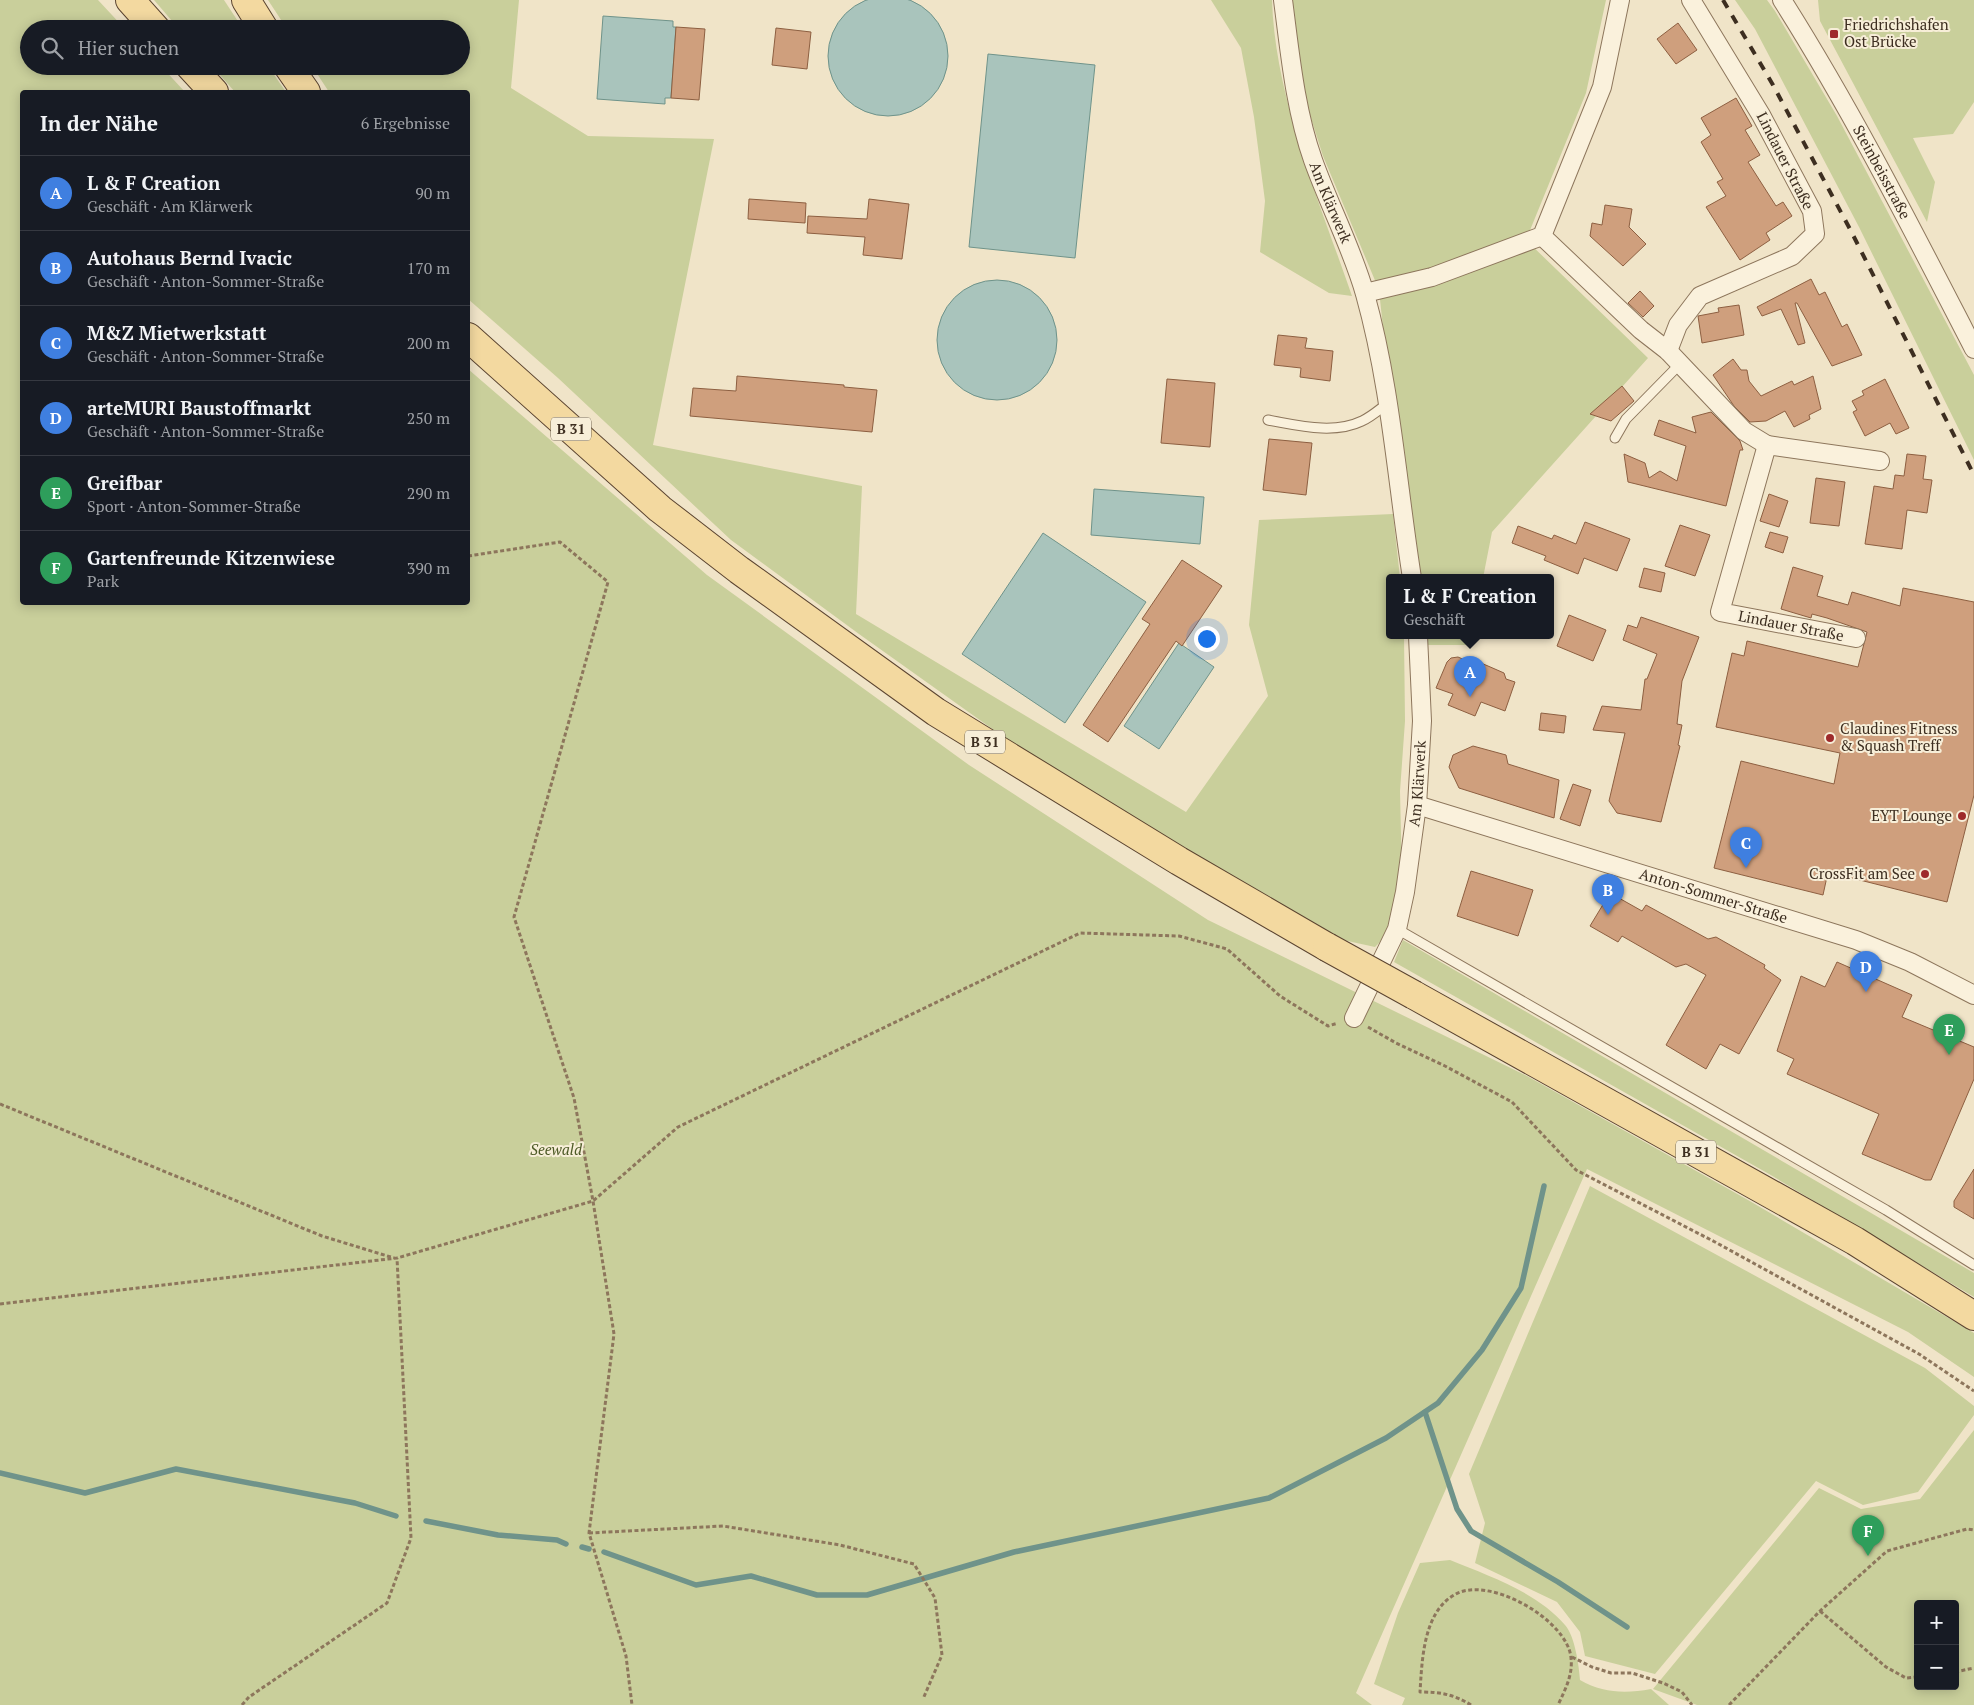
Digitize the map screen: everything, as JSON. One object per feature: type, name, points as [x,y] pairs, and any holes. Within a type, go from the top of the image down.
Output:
[{"type":"main road","points":[[130,0],[148,20]]},
{"type":"main road","points":[[246,0],[258,20]]},
{"type":"main road","points":[[198,75],[212,90]]},
{"type":"main road","points":[[294,75],[305,90]]},
{"type":"main road","name":"B 31","points":[[472,338],[660,509],[739,570],[936,712],[1179,861],[1327,947],[1855,1241],[1974,1316]]},
{"type":"street","name":"Am Klärwerk","points":[[1283,0],[1295,87],[1312,158],[1365,293],[1389,402],[1403,523],[1411,574]]},
{"type":"street","points":[[1365,293],[1432,277],[1542,236],[1602,87],[1620,0]]},
{"type":"street","name":"Lindauer Straße","points":[[1674,358],[1678,325],[1700,296],[1792,256],[1815,234],[1812,211],[1761,115],[1691,0]]},
{"type":"street","name":"Steinbeisstraße","points":[[1782,0],[1811,45],[1919,243],[1974,349]]},
{"type":"street","points":[[1542,236],[1641,330],[1674,358],[1744,431],[1767,445],[1880,461]]},
{"type":"street","name":"Lindauer Straße","points":[[1767,445],[1720,612],[1856,638]]},
{"type":"street","name":"Am Klärwerk","points":[[1354,1018],[1397,929],[1405,892],[1416,805],[1422,721],[1418,639]]},
{"type":"street","name":"Anton-Sommer-Straße","points":[[1416,805],[1856,940],[1910,962],[1974,995]]},
{"type":"lane","points":[[1615,438],[1626,419],[1674,358]]},
{"type":"lane","points":[[1268,420],[1318,429],[1351,425],[1362,421],[1389,402]]},
{"type":"lane","points":[[1397,929],[1886,1210],[1974,1265]]},
{"type":"path","points":[[470,556],[560,542],[608,582],[514,918],[574,1098],[594,1201],[614,1334],[589,1533],[626,1656],[632,1705]]},
{"type":"path","points":[[0,1304],[397,1258],[594,1201],[678,1127],[1080,933],[1179,936],[1226,949],[1280,996],[1328,1026],[1354,1018],[1396,1043],[1445,1066],[1512,1102],[1576,1170],[1715,1242],[1919,1354],[1974,1391]]},
{"type":"path","points":[[0,1104],[322,1236],[397,1258]]},
{"type":"path","points":[[242,1705],[249,1697],[387,1603],[411,1538],[397,1258]]},
{"type":"path","points":[[589,1533],[723,1526],[840,1545],[914,1564],[935,1598],[942,1655],[923,1699]]},
{"type":"path","points":[[1729,1705],[1820,1611],[1887,1551],[1967,1529],[1974,1530]]},
{"type":"path","points":[[1471,1705],[1456,1696],[1441,1692],[1420,1692],[1422,1659],[1429,1630],[1438,1611],[1454,1595],[1477,1588],[1499,1592],[1517,1600],[1538,1614],[1559,1632],[1572,1657],[1570,1680],[1558,1705]]},
{"type":"path","points":[[1820,1611],[1886,1667],[1906,1678],[1914,1677]]},
{"type":"path","points":[[1572,1657],[1592,1667],[1611,1673],[1632,1673],[1663,1683],[1682,1692],[1692,1705]]},
{"type":"path","points":[[1959,1671],[1974,1668]]},
{"type":"green space","name":"Seewald","points":[[0,0],[98,0],[117,20],[20,20],[20,75],[169,75],[183,90],[20,90],[20,605],[470,605],[470,371],[707,575],[969,765],[1208,920],[1527,1076],[1748,1200],[1974,1333],[1974,1377],[1908,1332],[1587,1169],[1356,1693],[1372,1705],[0,1705]]},
{"type":"green space","points":[[154,0],[224,0],[237,20],[171,20]]},
{"type":"green space","points":[[268,0],[519,0],[511,88],[588,136],[714,139],[653,445],[862,486],[856,614],[1186,812],[1268,696],[1249,625],[1259,520],[1393,514],[1400,574],[1386,574],[1386,639],[1404,639],[1405,721],[1400,791],[1402,880],[1392,930],[1375,947],[1343,940],[1061,778],[731,540],[558,378],[470,301],[470,90],[328,90],[318,75],[470,75],[470,20],[281,20]]},
{"type":"green space","points":[[1211,0],[1272,0],[1281,75],[1290,112],[1313,187],[1352,296],[1329,293],[1260,252],[1265,201],[1254,117],[1241,48]]},
{"type":"green space","points":[[1292,0],[1606,0],[1586,93],[1526,240],[1648,358],[1492,532],[1484,574],[1415,574],[1391,403],[1379,290],[1323,156],[1302,90]]},
{"type":"green space","points":[[1735,0],[1767,0],[1775,11],[1837,116],[1974,375],[1974,460],[1859,227],[1755,29]]},
{"type":"green space","points":[[1818,0],[1974,0],[1974,102],[1953,134],[1913,138],[1935,182],[1927,222],[1820,21]]},
{"type":"green space","points":[[220,75],[274,75],[285,90],[233,90]]},
{"type":"green space","points":[[1422,639],[1472,639],[1471,645],[1423,645]]},
{"type":"green space","points":[[1403,940],[1974,1273],[1974,1297],[1769,1174],[1394,962]]},
{"type":"green space","points":[[1590,1186],[1925,1368],[1974,1406],[1974,1415],[1918,1492],[1863,1505],[1816,1481],[1655,1674],[1585,1656],[1580,1632],[1557,1602],[1475,1563],[1485,1523],[1469,1474]]},
{"type":"green space","points":[[1974,1430],[1974,1705],[1697,1705],[1653,1689],[1819,1488],[1861,1509],[1920,1499]]},
{"type":"green space","points":[[1450,1560],[1512,1586],[1554,1613],[1565,1625],[1571,1636],[1580,1680],[1606,1690],[1632,1692],[1651,1689],[1669,1705],[1402,1705],[1405,1698],[1374,1684],[1398,1613],[1420,1563]]},
{"type":"water","points":[[870,-1],[906,-1],[921,6],[938,23],[947,44],[947,68],[938,89],[921,106],[900,115],[876,115],[855,106],[838,89],[829,68],[829,44],[838,23],[855,6]]},
{"type":"water","points":[[603,16],[673,21],[673,27],[676,27],[671,98],[665,98],[665,104],[597,99]]},
{"type":"water","points":[[988,54],[1095,65],[1075,258],[969,247]]},
{"type":"water","points":[[997,280],[1020,284],[1040,297],[1053,317],[1057,340],[1053,363],[1040,383],[1020,396],[997,400],[974,396],[954,383],[941,363],[937,340],[941,317],[954,297],[974,284]]},
{"type":"water","points":[[1094,489],[1204,497],[1200,544],[1091,535]]},
{"type":"water","points":[[1043,533],[1146,602],[1065,723],[962,654]]},
{"type":"water","points":[[1179,643],[1214,667],[1159,749],[1124,726]]},
{"type":"building","points":[[1678,23],[1697,50],[1676,64],[1657,39]]},
{"type":"building","points":[[676,27],[705,29],[699,100],[671,98]]},
{"type":"building","points":[[776,28],[811,32],[807,69],[772,65]]},
{"type":"building","points":[[1736,98],[1752,126],[1745,130],[1760,155],[1748,162],[1776,206],[1783,202],[1792,216],[1766,233],[1770,240],[1740,260],[1706,207],[1726,196],[1717,182],[1723,179],[1701,142],[1711,135],[1701,118]]},
{"type":"building","points":[[749,199],[806,203],[805,223],[748,219]]},
{"type":"building","points":[[869,199],[909,204],[902,259],[863,255],[865,237],[807,233],[808,216],[867,219]]},
{"type":"building","points":[[1605,205],[1632,209],[1629,227],[1646,244],[1623,266],[1590,236],[1592,223],[1602,225]]},
{"type":"building","points":[[1811,279],[1819,295],[1825,292],[1842,327],[1847,324],[1862,355],[1832,366],[1797,303],[1795,303],[1805,343],[1798,345],[1781,309],[1762,316],[1757,307]]},
{"type":"building","points":[[1640,291],[1654,306],[1643,317],[1628,303]]},
{"type":"building","points":[[1739,305],[1744,335],[1702,343],[1698,316],[1719,312],[1718,308]]},
{"type":"building","points":[[1278,335],[1307,338],[1305,348],[1333,351],[1330,381],[1300,377],[1301,368],[1274,365]]},
{"type":"building","points":[[1733,359],[1741,370],[1747,370],[1749,381],[1761,396],[1792,381],[1794,385],[1813,376],[1821,409],[1809,415],[1810,419],[1794,427],[1785,411],[1766,421],[1750,422],[1734,406],[1713,375]]},
{"type":"building","points":[[737,376],[844,385],[844,387],[877,390],[872,432],[690,416],[693,388],[736,391]]},
{"type":"building","points":[[1167,379],[1215,383],[1210,447],[1161,443]]},
{"type":"building","points":[[1885,379],[1909,428],[1896,434],[1890,423],[1865,436],[1853,412],[1857,410],[1852,401],[1864,395],[1862,391]]},
{"type":"building","points":[[1622,386],[1634,401],[1611,421],[1590,414]]},
{"type":"building","points":[[1711,412],[1740,441],[1743,450],[1740,450],[1726,506],[1628,482],[1624,454],[1645,463],[1649,478],[1660,471],[1677,481],[1686,446],[1654,435],[1659,420],[1696,433],[1692,417]]},
{"type":"building","points":[[1269,439],[1312,443],[1306,495],[1263,490]]},
{"type":"building","points":[[1907,454],[1926,456],[1923,479],[1932,480],[1927,513],[1907,510],[1902,549],[1865,544],[1874,486],[1893,489],[1895,475],[1904,476]]},
{"type":"building","points":[[1816,478],[1845,482],[1839,526],[1810,523]]},
{"type":"building","points":[[1769,494],[1788,501],[1779,527],[1760,521]]},
{"type":"building","points":[[1585,522],[1630,539],[1617,571],[1584,558],[1578,574],[1544,560],[1546,556],[1512,543],[1518,526],[1552,539],[1554,535],[1576,544]]},
{"type":"building","points":[[1680,525],[1710,535],[1695,576],[1665,566]]},
{"type":"building","points":[[1770,532],[1788,537],[1783,553],[1765,547]]},
{"type":"building","points":[[1182,560],[1222,586],[1182,646],[1176,641],[1108,742],[1083,725],[1150,624],[1142,619]]},
{"type":"building","points":[[1793,567],[1823,576],[1817,596],[1848,605],[1852,592],[1900,606],[1903,588],[1974,602],[1974,795],[1947,902],[1828,872],[1823,895],[1714,868],[1741,761],[1834,784],[1840,753],[1716,727],[1732,653],[1744,656],[1747,641],[1858,667],[1867,632],[1827,618],[1812,614],[1811,618],[1781,609]]},
{"type":"building","points":[[1644,568],[1665,573],[1661,592],[1639,587]]},
{"type":"building","points":[[1569,615],[1606,630],[1593,661],[1557,646]]},
{"type":"building","points":[[1641,617],[1699,637],[1682,681],[1677,724],[1682,725],[1678,745],[1680,746],[1661,822],[1617,813],[1609,801],[1625,733],[1593,730],[1602,706],[1641,710],[1645,679],[1647,679],[1657,654],[1623,640],[1628,625],[1637,628]]},
{"type":"building","points":[[1458,657],[1474,664],[1476,661],[1504,673],[1506,679],[1515,682],[1505,711],[1481,702],[1475,716],[1448,705],[1453,694],[1436,688],[1447,662],[1451,658]]},
{"type":"building","points":[[1541,713],[1566,716],[1564,733],[1539,730]]},
{"type":"building","points":[[1473,746],[1506,755],[1508,764],[1559,780],[1554,818],[1459,788],[1449,767],[1453,755]]},
{"type":"building","points":[[1573,784],[1591,790],[1580,826],[1560,819]]},
{"type":"building","points":[[1471,871],[1533,890],[1518,936],[1457,916]]},
{"type":"building","points":[[1610,893],[1642,911],[1646,905],[1708,939],[1716,937],[1765,965],[1764,968],[1781,980],[1739,1054],[1720,1044],[1706,1069],[1666,1045],[1706,975],[1686,964],[1676,967],[1622,936],[1618,942],[1590,926]]},
{"type":"building","points":[[1837,962],[1912,995],[1902,1017],[1974,1047],[1974,1079],[1931,1180],[1925,1180],[1862,1154],[1879,1114],[1787,1074],[1794,1059],[1777,1051],[1801,976],[1825,987]]},
{"type":"building","points":[[1974,1169],[1974,1219],[1954,1207],[1954,1201]]},
{"type":"waterway","points":[[604,1552],[696,1585],[751,1576],[817,1595],[867,1595],[1014,1552],[1269,1498],[1386,1438],[1438,1403],[1482,1350],[1521,1288],[1544,1186]]},
{"type":"waterway","points":[[1425,1412],[1457,1509],[1471,1531],[1558,1582],[1627,1627]]},
{"type":"waterway","points":[[0,1473],[85,1493],[176,1469],[355,1503],[396,1516]]},
{"type":"waterway","points":[[426,1521],[498,1535],[557,1540],[566,1544]]},
{"type":"waterway","points":[[582,1547],[589,1549]]},
{"type":"railway","points":[[1723,0],[1773,85],[1851,231],[1974,475]]},
{"type":"place","name":"Friedrichshafen Ost Brücke","points":[[1834,34]]},
{"type":"place","name":"L & F Creation","points":[[1470,697]]},
{"type":"place","name":"Claudines Fitness & Squash Treff","points":[[1830,738]]},
{"type":"place","name":"EYT Lounge","points":[[1962,816]]},
{"type":"place","name":"M&Z Mietwerkstatt","points":[[1746,868]]},
{"type":"place","name":"CrossFit am See","points":[[1925,874]]},
{"type":"place","name":"Autohaus Bernd Ivacic","points":[[1608,915]]},
{"type":"place","name":"arteMURI Baustoffmarkt","points":[[1866,992]]},
{"type":"place","name":"Greifbar","points":[[1949,1055]]},
{"type":"place","name":"Gartenfreunde Kitzenwiese","points":[[1868,1556]]}]
